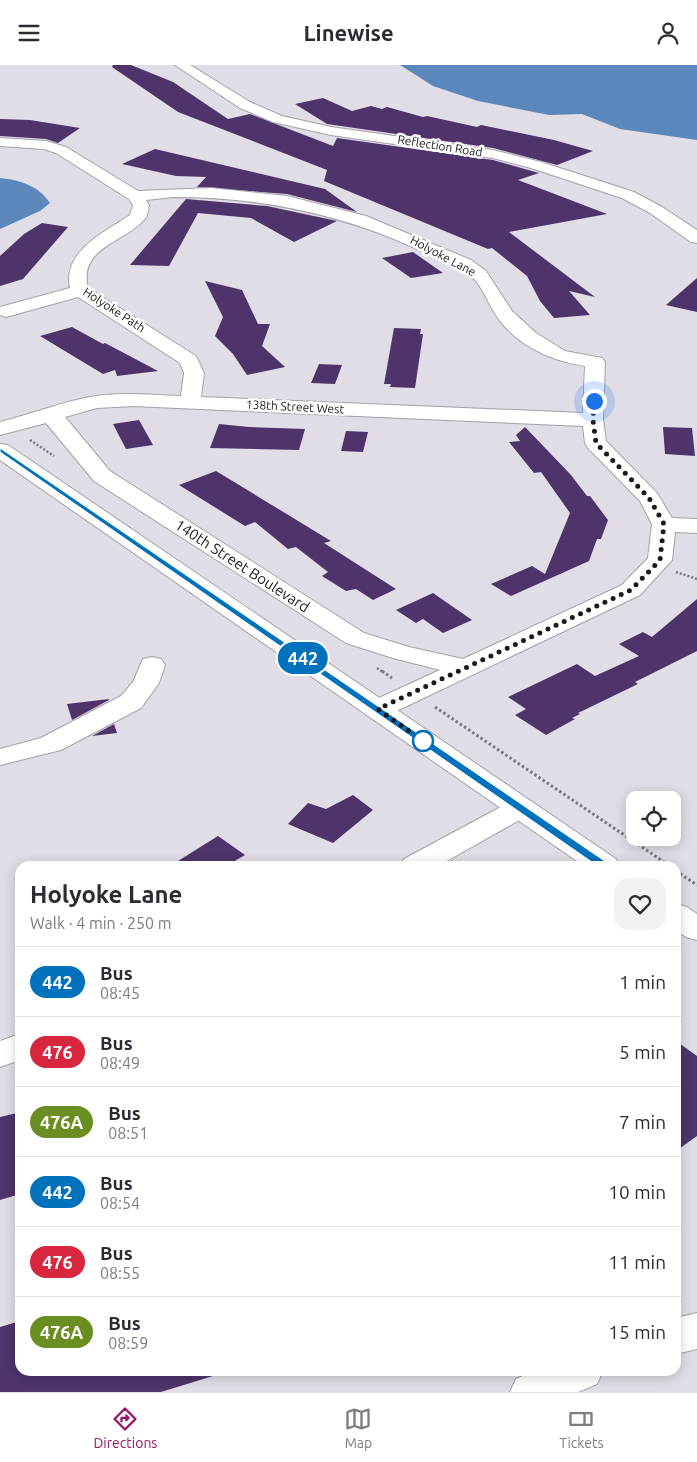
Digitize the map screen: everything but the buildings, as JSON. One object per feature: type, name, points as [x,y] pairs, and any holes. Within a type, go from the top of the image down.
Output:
[{"type":"street","name":"Reflection Road","points":[[182,65],[245,105],[278,119],[332,131],[474,151],[536,165],[628,195],[656,210],[697,238]]},
{"type":"street","points":[[0,142],[46,145],[61,150],[135,196]]},
{"type":"street","name":"Holyoke Lane","points":[[135,196],[193,192],[270,197],[321,207],[390,229],[474,269],[486,281],[504,315],[532,338],[557,354],[596,363],[593,420],[596,443],[649,498],[664,524]]},
{"type":"street","name":"Holyoke Path","points":[[135,196],[141,205],[138,217],[87,254],[78,267],[77,281],[80,291],[189,360],[194,373],[194,389],[190,401]]},
{"type":"street","points":[[6,311],[80,291]]},
{"type":"street","name":"138th Street West","points":[[0,429],[96,401],[190,401],[593,420]]},
{"type":"street","name":"140th Street Boulevard","points":[[47,414],[58,422],[102,476],[355,638],[402,653],[467,668]]},
{"type":"street","points":[[0,450],[599,861]]},
{"type":"street","points":[[378,709],[631,590],[660,560],[664,524],[697,526]]},
{"type":"street","points":[[0,757],[51,744],[131,702],[146,683],[152,665]]},
{"type":"street","points":[[424,861],[520,808]]},
{"type":"street","points":[[681,918],[697,929]]},
{"type":"street","points":[[0,1055],[15,1049]]},
{"type":"street","points":[[681,1335],[697,1331]]},
{"type":"street","points":[[531,1392],[570,1376]]},
{"type":"path","points":[[430,704],[663,861]]},
{"type":"path","points":[[681,874],[697,885]]},
{"type":"water","points":[[400,65],[697,65],[697,140],[620,129],[582,114],[549,115],[478,101],[433,86]]},
{"type":"water","points":[[0,178],[15,180],[35,188],[50,203],[40,211],[0,229]]},
{"type":"bus line","name":"442","points":[[0,450],[598,861]]},
{"type":"route","points":[[423,741],[378,709],[631,590],[660,560],[664,524],[649,498],[596,443],[593,420],[594,401]]}]
